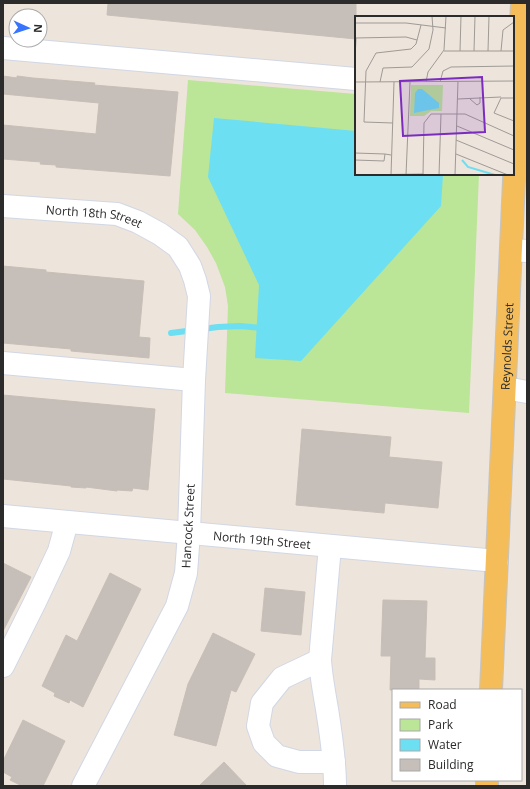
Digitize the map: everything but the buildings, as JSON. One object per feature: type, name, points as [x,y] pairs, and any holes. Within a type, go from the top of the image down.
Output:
[{"type":"main road","name":"Reynolds Street","points":[[491,689],[505,388],[519,250],[516,93],[522,3]]},
{"type":"street","points":[[3,48],[355,79]]},
{"type":"street","name":"North 18th Street","points":[[3,206],[117,214],[138,222],[160,234],[178,247]]},
{"type":"street","name":"Hancock Street","points":[[84,786],[178,606],[186,573],[190,533],[194,380],[199,296],[190,266],[178,247]]},
{"type":"street","points":[[3,363],[194,380]]},
{"type":"street","points":[[505,388],[527,392]]},
{"type":"street","name":"North 19th Street","points":[[3,516],[497,561]]},
{"type":"street","points":[[3,666],[56,557],[66,522]]},
{"type":"street","points":[[330,546],[320,660],[334,762],[335,786]]},
{"type":"street","points":[[320,660],[282,678],[262,703],[258,726],[264,743],[277,756],[299,762],[334,762]]},
{"type":"green space","points":[[188,80],[355,94],[355,175],[479,175],[469,413],[225,393],[228,306],[225,287],[216,263],[207,247],[195,230],[178,214]]},
{"type":"water","points":[[214,118],[355,131],[355,175],[443,175],[441,206],[301,361],[255,358],[259,285],[208,177]]},
{"type":"waterway","points":[[171,333],[218,327],[240,326],[263,328]]}]
